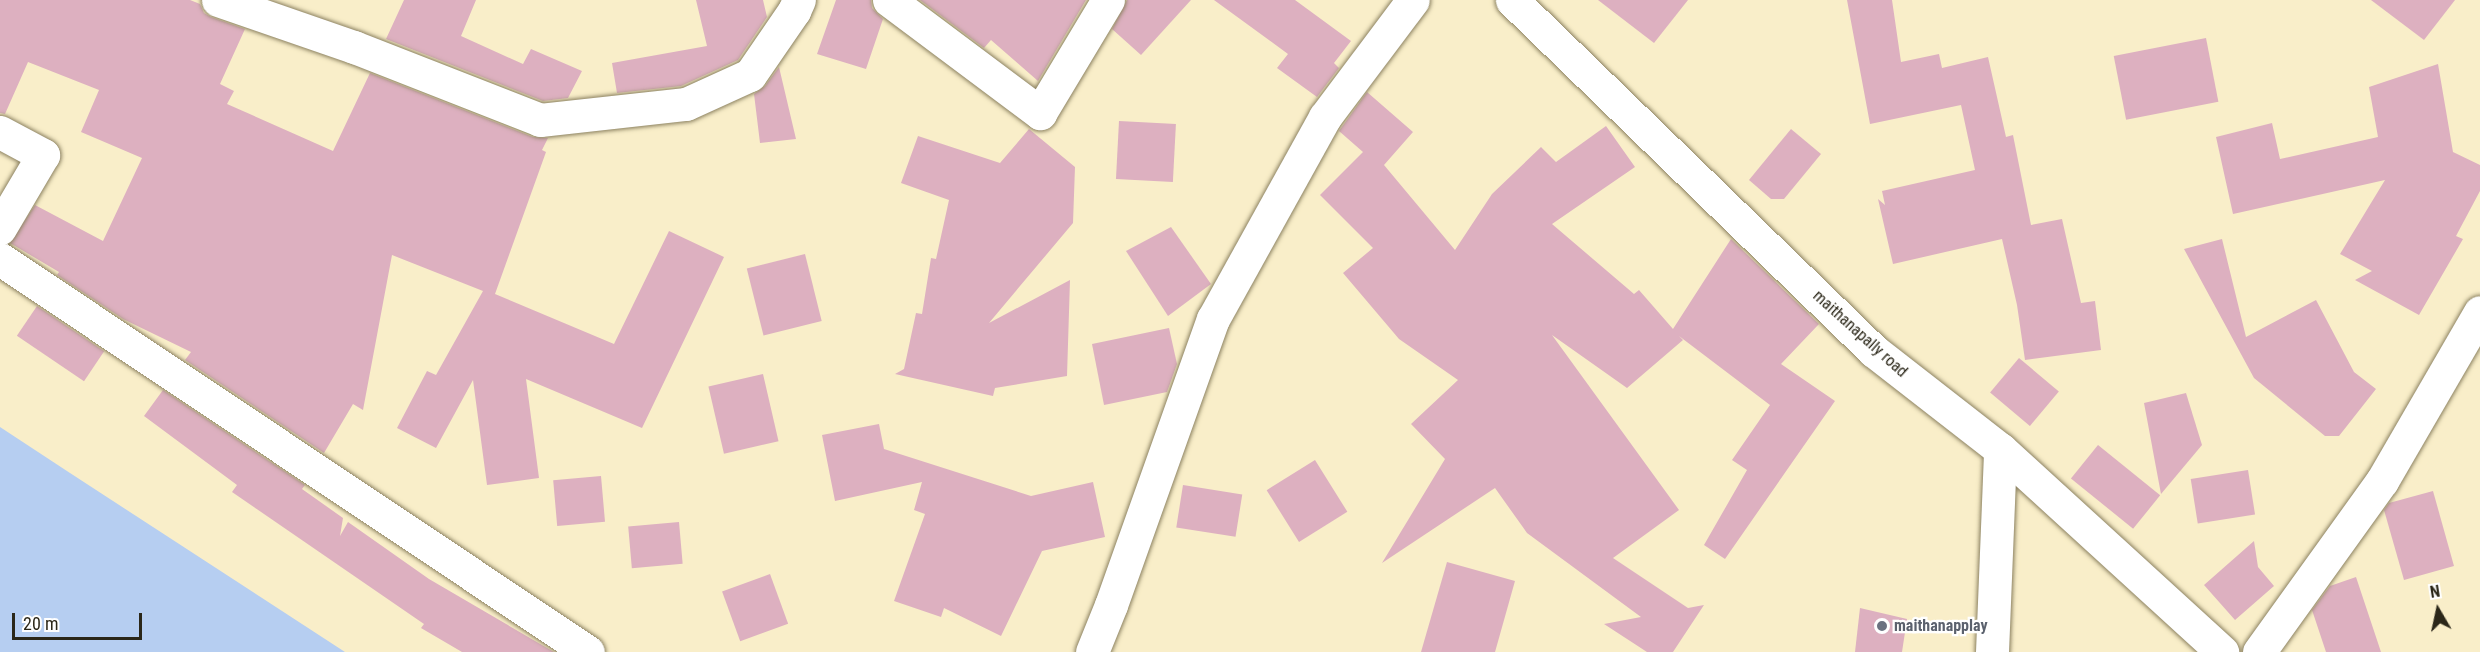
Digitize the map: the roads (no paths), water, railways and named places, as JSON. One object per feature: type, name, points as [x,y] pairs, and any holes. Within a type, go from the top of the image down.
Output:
[{"type":"street","points":[[218,0],[354,48],[540,120],[686,104],[750,75],[794,11],[799,0]]},
{"type":"street","points":[[890,0],[1040,113],[1108,0]]},
{"type":"street","points":[[1092,652],[1111,605],[1213,319],[1325,117],[1413,0]]},
{"type":"street","name":"maithanapally road","points":[[1512,0],[1874,351],[2000,449],[2222,652]]},
{"type":"street","points":[[0,132],[43,155],[0,228]]},
{"type":"street","points":[[0,259],[588,652]]},
{"type":"street","points":[[2259,652],[2382,481],[2480,312]]},
{"type":"street","points":[[1992,652],[2000,449]]},
{"type":"water","points":[[0,427],[70,473],[345,652],[0,652]]},
{"type":"place","name":"maithanapplay","points":[[1882,626]]}]
